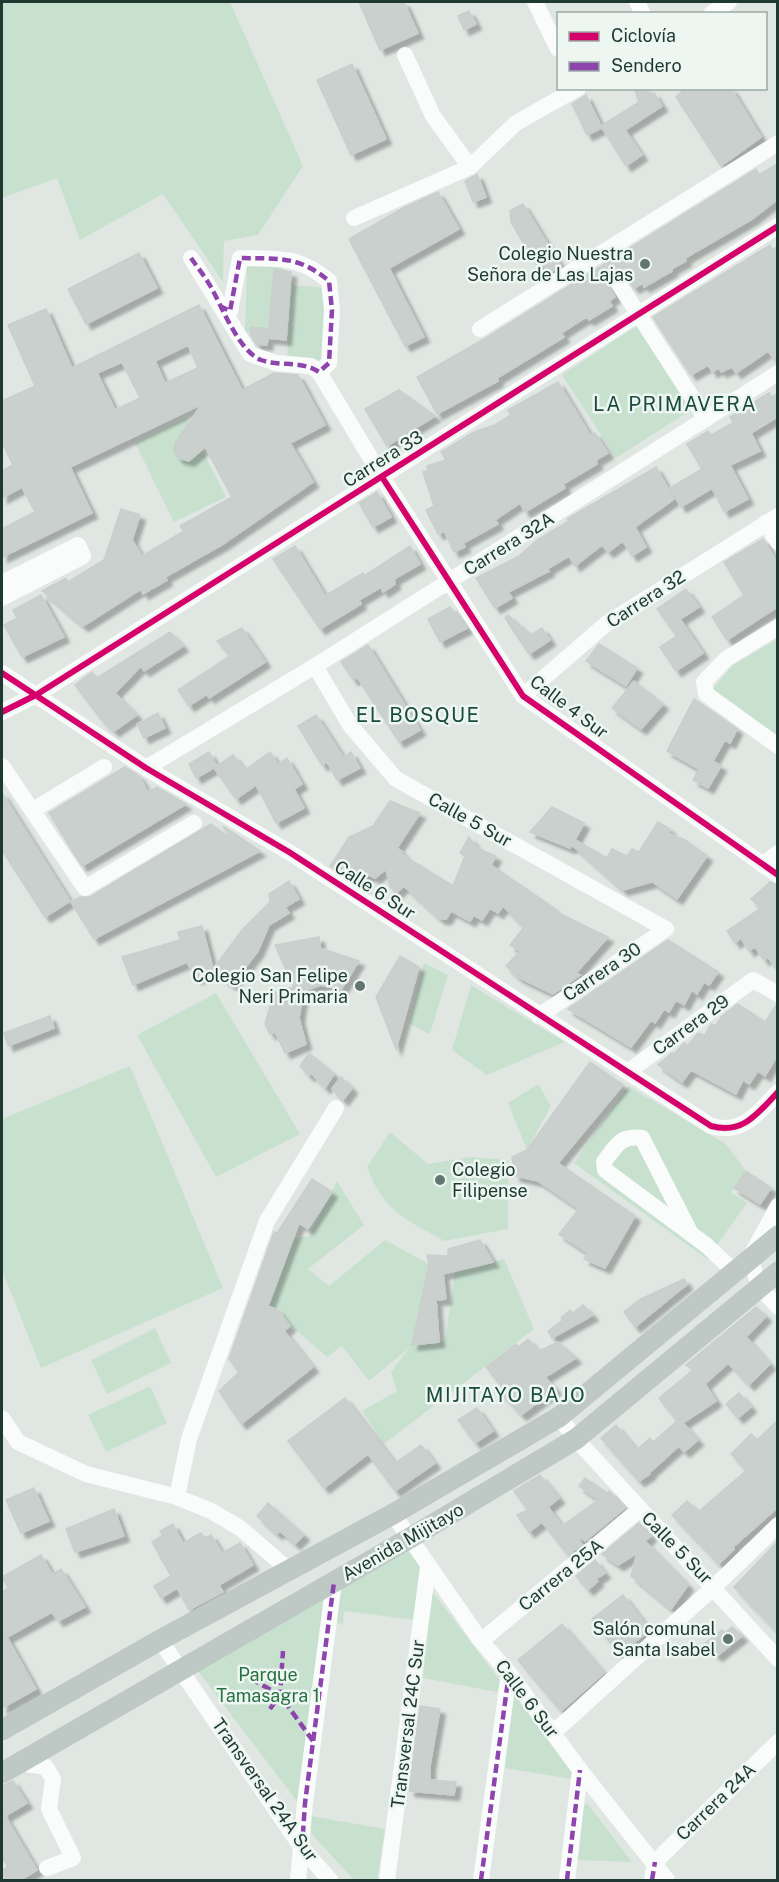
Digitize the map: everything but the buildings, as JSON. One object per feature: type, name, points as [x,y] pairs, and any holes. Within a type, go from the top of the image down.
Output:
[{"type":"main road","name":"Avenida Mijitayo","points":[[2,1730],[160,1640],[393,1514],[559,1417],[777,1236]]},
{"type":"main road","name":"Avenida Mijitayo","points":[[2,1773],[410,1538],[576,1439],[777,1272]]},
{"type":"street","points":[[535,2],[557,47]]},
{"type":"street","points":[[714,12],[729,2]]},
{"type":"street","points":[[405,55],[433,116],[470,167]]},
{"type":"street","points":[[354,218],[470,167],[516,123],[576,90]]},
{"type":"street","points":[[480,329],[777,143]]},
{"type":"street","name":"Carrera 33","points":[[2,712],[36,695],[777,226]]},
{"type":"street","points":[[191,258],[220,306],[250,354],[269,362],[310,366],[320,372],[329,363],[332,310],[330,281],[312,267],[288,259],[240,258],[230,311],[220,306]]},
{"type":"street","points":[[615,278],[706,419]]},
{"type":"street","name":"Calle 4 Sur","points":[[320,372],[382,477],[523,696],[777,875]]},
{"type":"street","name":"Carrera 32A","points":[[146,768],[315,666],[777,373]]},
{"type":"street","points":[[771,519],[777,542]]},
{"type":"street","name":"Carrera 32","points":[[523,696],[606,624],[771,519]]},
{"type":"street","points":[[2,583],[78,545],[83,553],[83,556],[74,561],[2,598]]},
{"type":"street","points":[[777,627],[726,659],[704,682],[703,687],[706,694],[777,746]]},
{"type":"street","name":"Calle 5 Sur","points":[[315,666],[350,725],[396,779],[666,929]]},
{"type":"street","name":"Calle 6 Sur","points":[[2,673],[146,768],[289,852],[711,1126],[731,1129],[750,1121],[777,1092]]},
{"type":"street","points":[[2,766],[85,888],[194,823]]},
{"type":"street","points":[[33,810],[104,767]]},
{"type":"street","points":[[762,865],[777,853]]},
{"type":"street","name":"Carrera 30","points":[[539,1016],[666,929]]},
{"type":"street","name":"Carrera 29","points":[[629,1071],[753,980],[777,994]]},
{"type":"street","points":[[177,1497],[189,1439],[267,1221],[336,1108]]},
{"type":"street","points":[[691,1234],[642,1138],[629,1136],[620,1140],[604,1162],[605,1170],[691,1234],[734,1271]]},
{"type":"street","points":[[777,1206],[750,1257],[759,1286],[777,1307]]},
{"type":"street","name":"Calle 5 Sur","points":[[559,1417],[576,1439],[714,1587],[777,1659]]},
{"type":"street","points":[[2,1418],[18,1442],[86,1474],[177,1497],[211,1511],[240,1528],[289,1570]]},
{"type":"street","name":"Carrera 25A","points":[[481,1641],[640,1509]]},
{"type":"street","name":"Calle 6 Sur","points":[[393,1514],[481,1641],[509,1673],[580,1770],[655,1862],[667,1881]]},
{"type":"street","points":[[553,1733],[714,1587],[777,1525]]},
{"type":"street","name":"Transversal 24C Sur","points":[[387,1881],[428,1567]]},
{"type":"street","points":[[298,1881],[305,1803],[334,1582]]},
{"type":"street","name":"Transversal 24A Sur","points":[[160,1640],[302,1848],[330,1881]]},
{"type":"street","points":[[481,1881],[509,1673]]},
{"type":"street","name":"Carrera 24A","points":[[655,1862],[777,1742]]},
{"type":"street","points":[[24,1760],[27,1764],[46,1767],[53,1779],[48,1809],[73,1858],[47,1868]]},
{"type":"street","points":[[567,1881],[580,1770]]},
{"type":"street","points":[[652,1881],[655,1862]]},
{"type":"green space","points":[[2,2],[230,2],[303,166],[258,235],[224,241],[223,282],[163,194],[80,240],[57,178],[2,198]]},
{"type":"green space","points":[[247,266],[283,267],[280,334],[245,332]]},
{"type":"green space","points":[[292,285],[326,288],[321,362],[287,359]]},
{"type":"green space","points":[[641,323],[694,408],[616,458],[562,375]]},
{"type":"green space","points":[[186,418],[226,497],[174,522],[135,443]]},
{"type":"green space","points":[[777,639],[777,741],[710,692],[733,665]]},
{"type":"green space","points":[[424,963],[448,975],[430,1034],[409,1024]]},
{"type":"green space","points":[[471,985],[565,1042],[487,1075],[452,1050]]},
{"type":"green space","points":[[216,993],[300,1134],[216,1177],[137,1035]]},
{"type":"green space","points":[[130,1066],[223,1288],[41,1368],[2,1270],[2,1119]]},
{"type":"green space","points":[[538,1084],[551,1106],[527,1150],[508,1103]]},
{"type":"green space","points":[[628,1086],[726,1144],[746,1171],[731,1192],[747,1203],[707,1259],[574,1163]]},
{"type":"green space","points":[[390,1132],[428,1164],[470,1157],[508,1160],[508,1229],[444,1241],[397,1212],[381,1194],[367,1167]]},
{"type":"green space","points":[[337,1181],[364,1225],[308,1269],[329,1286],[385,1240],[429,1264],[412,1345],[445,1341],[455,1271],[504,1259],[534,1329],[384,1444],[362,1411],[397,1391],[391,1372],[409,1348],[369,1381],[342,1346],[327,1357],[268,1306],[293,1239],[309,1236]]},
{"type":"green space","points":[[155,1328],[171,1363],[107,1394],[91,1360]]},
{"type":"green space","points":[[150,1386],[167,1423],[106,1452],[88,1415]]},
{"type":"green space","points":[[406,1547],[422,1567],[415,1620],[344,1611],[343,1624],[336,1623],[338,1588]]},
{"type":"green space","points":[[431,1590],[502,1683],[497,1692],[423,1678]]},
{"type":"green space","name":"Parque Tamasagra 1","points":[[326,1597],[299,1804],[198,1671]]},
{"type":"green space","points":[[514,1693],[572,1773],[572,1779],[505,1768]]},
{"type":"green space","points":[[587,1803],[632,1862],[578,1860],[584,1806]]},
{"type":"green space","points":[[311,1816],[385,1829],[377,1880],[354,1880],[306,1828]]},
{"type":"marked path","points":[[191,258],[210,285],[216,297],[221,307],[239,339],[253,355],[268,362],[305,366],[319,372],[329,363],[332,310],[329,281],[307,267],[287,260],[240,258],[230,311],[220,306]]},
{"type":"marked path","points":[[302,1848],[305,1803],[334,1582]]},
{"type":"marked path","points":[[270,1709],[280,1695],[283,1651]]},
{"type":"marked path","points":[[239,1672],[280,1695],[313,1741]]},
{"type":"marked path","points":[[481,1880],[509,1673]]},
{"type":"marked path","points":[[567,1880],[580,1770]]},
{"type":"marked path","points":[[652,1880],[655,1862]]},
{"type":"cycle path","points":[[2,712],[36,695],[778,226]]},
{"type":"cycle path","points":[[382,477],[523,696],[778,875]]},
{"type":"cycle path","points":[[2,673],[146,768],[289,852],[711,1126],[722,1128],[741,1125],[778,1092]]},
{"type":"place","name":"Colegio Nuestra Señora de Las Lajas","points":[[645,264]]},
{"type":"place","name":"Colegio San Felipe Neri Primaria","points":[[360,986]]},
{"type":"place","name":"Colegio Filipense","points":[[440,1180]]},
{"type":"place","name":"Salón comunal Santa Isabel","points":[[728,1639]]},
{"type":"district","name":"LA PRIMAVERA","points":[[675,404]]},
{"type":"district","name":"EL BOSQUE","points":[[418,715]]},
{"type":"district","name":"MIJITAYO BAJO","points":[[506,1395]]}]
